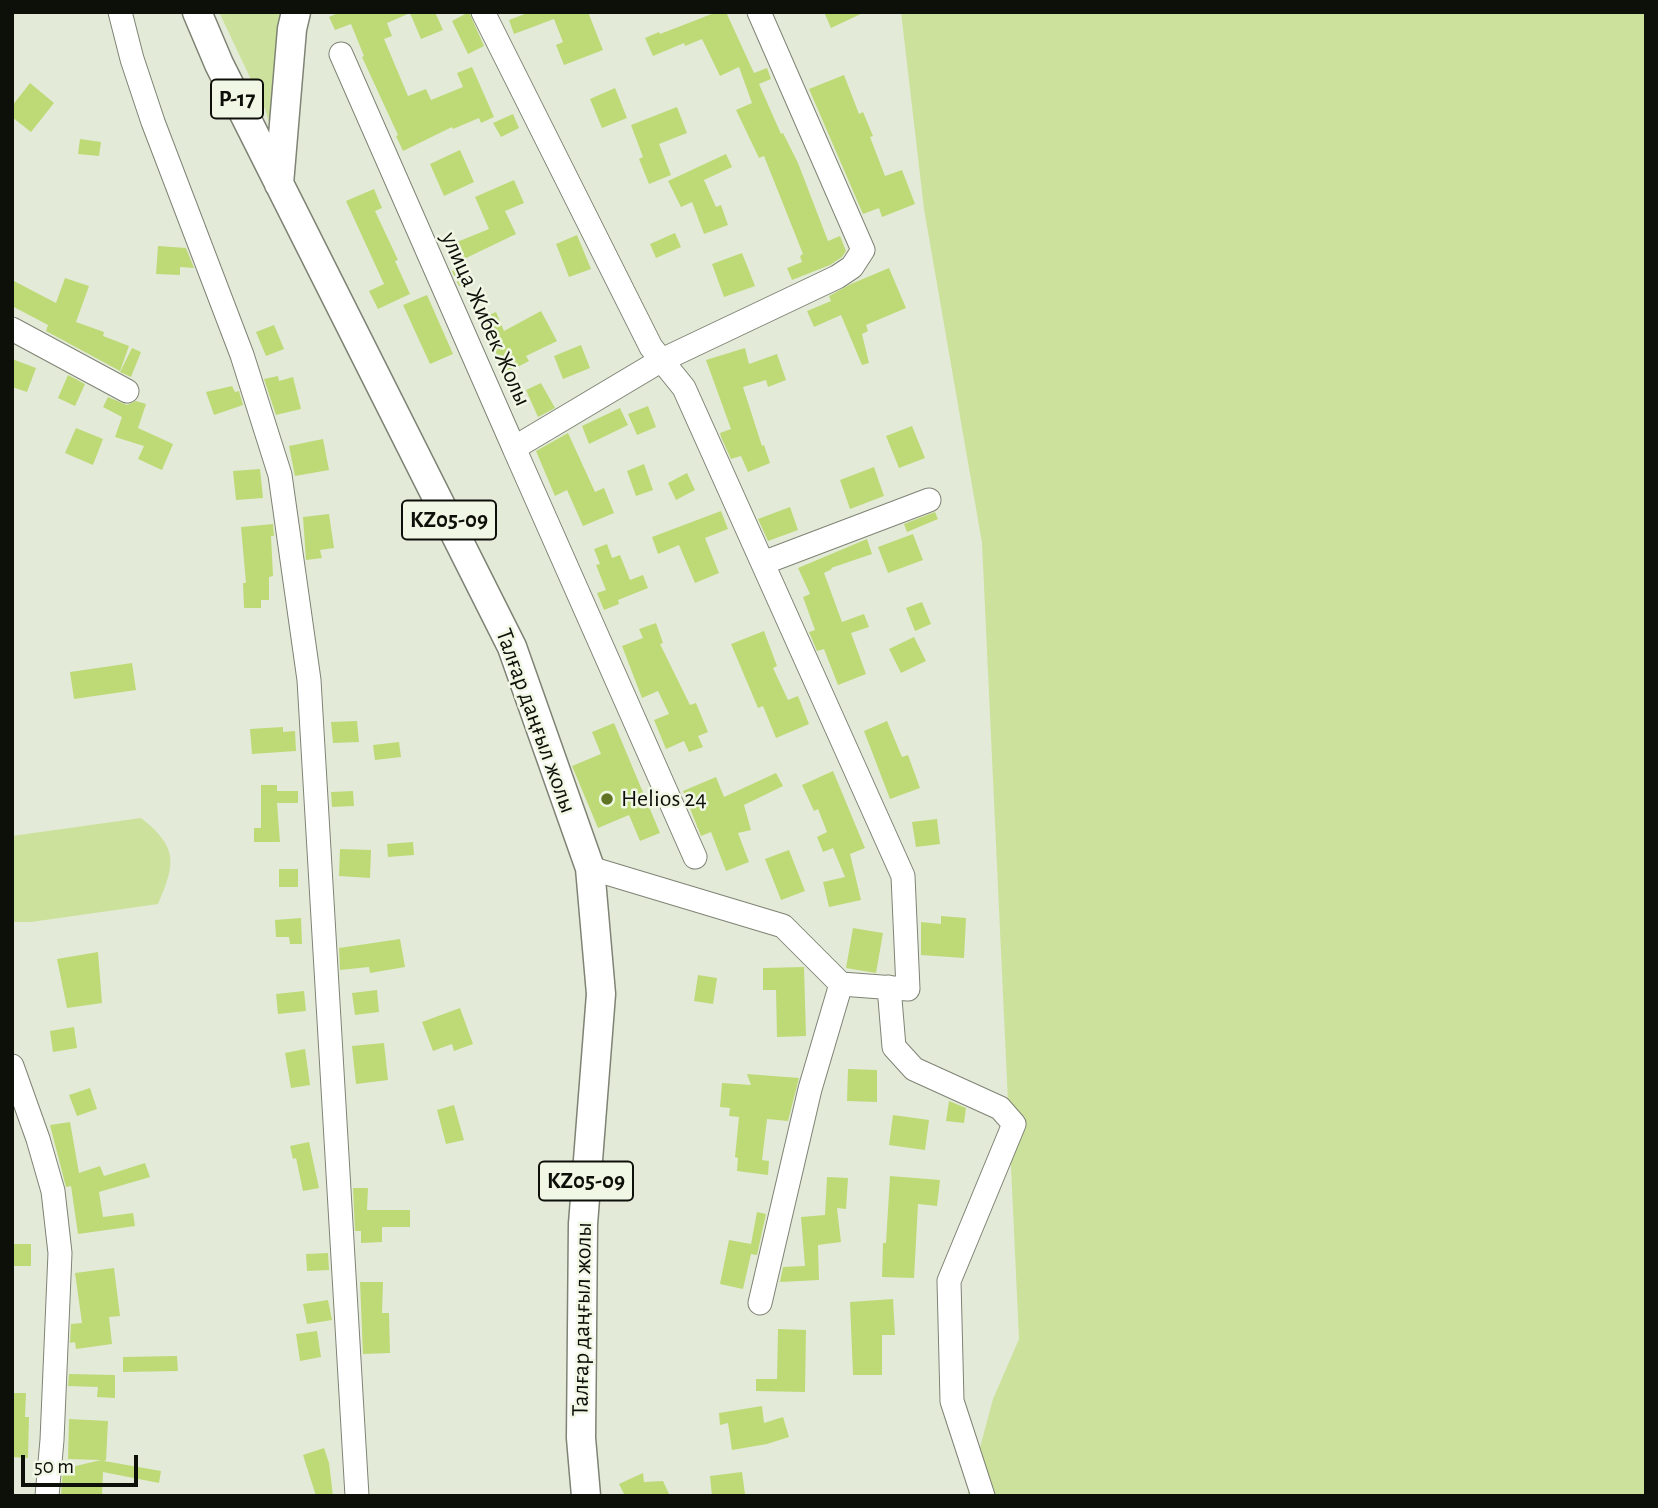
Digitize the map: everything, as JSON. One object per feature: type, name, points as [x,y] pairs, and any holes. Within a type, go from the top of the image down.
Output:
[{"type":"main road","name":"Талғар даңғыл жолы","points":[[197,12],[219,64],[512,647],[590,868],[601,994],[583,1224],[580,1438],[586,1496]]},
{"type":"main road","points":[[279,184],[292,29],[296,12]]},
{"type":"street","points":[[120,12],[153,122],[242,355],[280,475],[309,680],[357,1496]]},
{"type":"street","points":[[483,12],[651,347],[684,388],[903,876],[908,989],[841,984],[783,926],[590,868]]},
{"type":"street","name":"улица Жибек Жолы","points":[[341,54],[514,448],[660,361],[837,277],[852,267],[863,250],[759,12]]},
{"type":"street","points":[[12,329],[127,391]]},
{"type":"street","points":[[514,448],[695,858]]},
{"type":"street","points":[[763,564],[929,500]]},
{"type":"street","points":[[760,1303],[810,1089],[841,984]]},
{"type":"street","points":[[889,987],[894,1047],[901,1055],[914,1069],[1000,1108],[1014,1124],[949,1281],[952,1401],[983,1496]]},
{"type":"street","points":[[12,1066],[53,1191],[60,1254],[47,1496]]},
{"type":"green space","points":[[219,12],[282,12],[275,143],[265,109]]},
{"type":"green space","points":[[901,12],[1646,12],[1646,1496],[967,1496],[993,1399],[1019,1339],[982,543],[924,209]]},
{"type":"green space","points":[[141,818],[162,838],[170,856],[168,877],[158,904],[31,922],[12,922],[12,836]]},
{"type":"building","points":[[340,12],[435,12],[443,30],[421,39],[410,13],[387,23],[392,36],[384,39],[408,96],[426,89],[431,100],[463,87],[457,73],[472,67],[494,117],[481,123],[479,118],[453,129],[452,127],[403,151],[362,57],[364,56],[351,24],[335,30],[329,17]]},
{"type":"building","points":[[469,12],[484,46],[468,54],[452,21]]},
{"type":"building","points":[[530,12],[588,12],[603,50],[564,65],[556,45],[563,42],[554,19],[514,34],[509,20]]},
{"type":"building","points":[[717,12],[726,12],[754,73],[767,68],[771,79],[759,84],[781,134],[783,133],[798,163],[828,241],[840,236],[846,251],[830,265],[792,280],[787,268],[802,262],[800,256],[803,254],[764,156],[759,158],[736,110],[752,103],[739,67],[720,76],[702,39],[685,46],[684,43],[653,56],[645,38]]},
{"type":"building","points":[[824,12],[865,12],[831,28]]},
{"type":"building","points":[[844,75],[859,114],[863,112],[873,136],[870,137],[885,176],[902,170],[915,204],[882,217],[879,208],[863,214],[809,89]]},
{"type":"building","points":[[30,83],[54,103],[31,132],[12,117],[12,106]]},
{"type":"building","points":[[615,88],[627,118],[602,128],[590,99]]},
{"type":"building","points":[[677,107],[687,133],[659,144],[671,175],[649,184],[639,159],[643,157],[631,125]]},
{"type":"building","points":[[513,114],[519,128],[501,137],[493,123]]},
{"type":"building","points":[[80,139],[101,142],[99,156],[78,154]]},
{"type":"building","points":[[460,150],[474,182],[444,196],[430,164]]},
{"type":"building","points":[[726,154],[732,167],[704,180],[716,207],[721,205],[728,225],[704,234],[692,202],[681,207],[668,181]]},
{"type":"building","points":[[514,180],[524,203],[505,211],[516,234],[464,259],[457,242],[489,229],[475,197]]},
{"type":"building","points":[[374,189],[382,208],[375,211],[398,260],[395,261],[410,294],[378,309],[369,291],[384,284],[346,201]]},
{"type":"building","points":[[675,233],[681,247],[656,258],[650,244]]},
{"type":"building","points":[[577,235],[591,269],[569,277],[556,244]]},
{"type":"building","points":[[158,246],[186,248],[194,268],[180,267],[180,275],[156,274]]},
{"type":"building","points":[[742,253],[755,286],[724,297],[712,264]]},
{"type":"building","points":[[465,265],[472,280],[459,286],[452,271]]},
{"type":"building","points":[[889,268],[906,308],[866,325],[868,331],[862,334],[869,363],[862,365],[841,315],[814,327],[807,311],[831,301],[829,296],[851,284]]},
{"type":"building","points":[[65,278],[89,286],[76,322],[104,332],[103,336],[129,346],[120,371],[46,331],[48,325],[12,306],[12,280],[56,303]]},
{"type":"building","points":[[427,295],[453,354],[430,364],[403,305]]},
{"type":"building","points":[[541,311],[557,341],[526,356],[529,361],[506,373],[479,319],[496,312],[504,331]]},
{"type":"building","points":[[274,325],[284,349],[266,356],[256,332]]},
{"type":"building","points":[[581,345],[590,368],[563,379],[554,356]]},
{"type":"building","points":[[132,348],[141,352],[131,377],[120,372]]},
{"type":"building","points":[[745,348],[749,364],[777,354],[786,380],[768,387],[766,380],[743,387],[770,463],[748,472],[741,456],[731,459],[721,437],[720,433],[731,429],[706,360]]},
{"type":"building","points":[[12,359],[36,368],[27,392],[12,387]]},
{"type":"building","points":[[68,375],[85,384],[75,406],[58,398]]},
{"type":"building","points":[[278,376],[279,381],[293,377],[301,409],[276,415],[264,379]]},
{"type":"building","points":[[541,383],[555,408],[538,417],[526,390]]},
{"type":"building","points":[[232,386],[235,392],[239,391],[243,405],[214,415],[206,392]]},
{"type":"building","points":[[108,397],[127,405],[136,401],[146,404],[138,428],[173,444],[162,470],[138,459],[144,446],[115,437],[122,417],[103,407]]},
{"type":"building","points":[[648,406],[656,427],[637,435],[628,414]]},
{"type":"building","points":[[620,408],[628,425],[589,444],[582,426]]},
{"type":"building","points":[[912,426],[925,458],[899,468],[886,436]]},
{"type":"building","points":[[76,428],[103,439],[93,465],[65,453]]},
{"type":"building","points":[[568,433],[595,492],[604,488],[614,513],[583,526],[567,490],[555,496],[536,451]]},
{"type":"building","points":[[323,439],[329,470],[295,476],[289,446]]},
{"type":"building","points":[[644,464],[653,490],[636,496],[627,471]]},
{"type":"building","points":[[874,467],[884,496],[850,509],[840,480]]},
{"type":"building","points":[[260,469],[263,498],[236,500],[233,471]]},
{"type":"building","points":[[687,473],[695,490],[676,500],[668,483]]},
{"type":"building","points":[[790,507],[798,530],[768,541],[758,519]]},
{"type":"building","points":[[721,511],[728,529],[705,538],[719,573],[695,583],[679,545],[658,554],[652,537]]},
{"type":"building","points":[[935,512],[938,519],[907,532],[904,524]]},
{"type":"building","points":[[329,514],[334,548],[320,550],[322,558],[306,560],[303,517]]},
{"type":"building","points":[[273,524],[273,576],[269,577],[269,600],[261,600],[261,608],[244,608],[243,583],[246,583],[241,527]]},
{"type":"building","points":[[913,534],[923,560],[888,573],[878,547]]},
{"type":"building","points":[[867,539],[872,554],[824,573],[842,622],[864,614],[869,627],[851,633],[866,674],[838,685],[824,649],[817,651],[809,632],[815,630],[803,597],[810,594],[798,568]]},
{"type":"building","points":[[607,544],[612,558],[620,555],[630,580],[643,575],[648,588],[618,600],[619,604],[604,610],[597,593],[606,590],[596,565],[600,564],[594,549]]},
{"type":"building","points":[[922,602],[931,624],[915,631],[906,608]]},
{"type":"building","points":[[656,623],[663,643],[660,644],[690,705],[696,703],[708,732],[698,736],[703,747],[689,752],[684,741],[666,749],[654,720],[669,714],[658,691],[642,698],[622,646],[643,638],[639,629]]},
{"type":"building","points":[[764,631],[777,666],[773,668],[788,700],[798,696],[809,724],[776,738],[763,706],[758,708],[731,644]]},
{"type":"building","points":[[914,637],[926,661],[901,673],[889,649]]},
{"type":"building","points":[[132,663],[136,690],[74,699],[70,672]]},
{"type":"building","points":[[357,721],[359,742],[333,743],[331,722]]},
{"type":"building","points":[[887,721],[902,757],[908,755],[920,788],[890,799],[864,731]]},
{"type":"building","points":[[614,723],[660,833],[640,841],[629,815],[598,828],[572,766],[601,754],[592,732]]},
{"type":"building","points":[[283,727],[283,732],[295,731],[296,751],[252,754],[250,729]]},
{"type":"building","points":[[399,742],[401,757],[375,760],[373,745]]},
{"type":"building","points":[[833,771],[865,848],[850,854],[861,900],[829,907],[823,882],[845,877],[833,848],[823,852],[817,837],[827,832],[818,809],[814,811],[802,785]]},
{"type":"building","points":[[776,773],[783,786],[744,805],[751,830],[738,833],[749,862],[726,871],[711,832],[701,836],[683,791],[716,777],[724,797]]},
{"type":"building","points":[[261,785],[277,785],[277,791],[298,791],[298,803],[277,803],[280,842],[254,842],[254,828],[261,828]]},
{"type":"building","points":[[353,791],[354,806],[332,807],[331,792]]},
{"type":"building","points":[[937,819],[940,844],[916,847],[912,822]]},
{"type":"building","points":[[413,842],[414,855],[388,857],[387,844]]},
{"type":"building","points":[[340,849],[371,850],[370,878],[339,876]]},
{"type":"building","points":[[789,850],[805,891],[781,900],[765,859]]},
{"type":"building","points":[[279,869],[298,869],[298,887],[279,887]]},
{"type":"building","points":[[941,916],[966,918],[964,958],[921,955],[921,922],[941,924]]},
{"type":"building","points":[[301,918],[302,944],[290,944],[289,937],[276,937],[275,920]]},
{"type":"building","points":[[853,928],[883,933],[876,973],[846,968]]},
{"type":"building","points":[[400,939],[405,967],[370,973],[369,967],[340,970],[339,948]]},
{"type":"building","points":[[98,952],[102,1003],[67,1008],[57,959]]},
{"type":"building","points":[[804,967],[806,1036],[777,1037],[776,990],[763,990],[763,968]]},
{"type":"building","points":[[698,975],[717,978],[713,1004],[694,1001]]},
{"type":"building","points":[[377,990],[379,1012],[355,1015],[352,993]]},
{"type":"building","points":[[304,991],[306,1011],[278,1014],[276,994]]},
{"type":"building","points":[[460,1008],[473,1044],[454,1051],[452,1044],[433,1051],[422,1022]]},
{"type":"building","points":[[74,1027],[77,1048],[53,1052],[50,1031]]},
{"type":"building","points":[[384,1043],[388,1080],[356,1084],[352,1046]]},
{"type":"building","points":[[305,1049],[310,1085],[291,1088],[285,1053]]},
{"type":"building","points":[[848,1069],[877,1070],[877,1102],[847,1101]]},
{"type":"building","points":[[747,1074],[799,1078],[788,1121],[767,1119],[762,1160],[769,1161],[768,1175],[737,1171],[738,1158],[735,1157],[739,1117],[729,1116],[730,1108],[720,1107],[722,1083],[751,1085]]},
{"type":"building","points":[[90,1088],[97,1109],[77,1116],[69,1095]]},
{"type":"building","points":[[949,1101],[966,1108],[964,1123],[946,1121]]},
{"type":"building","points":[[454,1105],[464,1140],[446,1144],[437,1110]]},
{"type":"building","points":[[893,1115],[929,1120],[925,1150],[889,1145]]},
{"type":"building","points":[[70,1122],[79,1173],[100,1166],[104,1176],[145,1163],[150,1177],[99,1192],[103,1217],[133,1213],[135,1226],[78,1234],[71,1186],[66,1187],[50,1125]]},
{"type":"building","points":[[309,1142],[319,1188],[303,1191],[296,1158],[293,1159],[290,1146]]},
{"type":"building","points":[[890,1176],[940,1180],[937,1206],[918,1204],[914,1278],[882,1277]]},
{"type":"building","points":[[827,1177],[848,1178],[846,1209],[837,1208],[841,1242],[818,1245],[819,1280],[780,1282],[783,1267],[805,1266],[801,1217],[825,1215]]},
{"type":"building","points":[[353,1188],[368,1188],[367,1210],[410,1210],[410,1227],[382,1227],[382,1242],[361,1243],[361,1231],[355,1231]]},
{"type":"building","points":[[757,1212],[766,1214],[757,1255],[751,1254],[743,1289],[720,1284],[729,1240],[751,1244]]},
{"type":"building","points":[[12,1244],[31,1244],[31,1266],[12,1266]]},
{"type":"building","points":[[328,1253],[329,1270],[307,1271],[306,1254]]},
{"type":"building","points":[[114,1268],[120,1316],[109,1317],[112,1344],[76,1349],[75,1342],[70,1343],[71,1324],[82,1323],[75,1273]]},
{"type":"building","points":[[360,1282],[383,1282],[382,1313],[389,1313],[390,1353],[363,1354]]},
{"type":"building","points":[[893,1299],[895,1335],[882,1335],[882,1375],[853,1375],[850,1302]]},
{"type":"building","points":[[328,1300],[332,1320],[307,1324],[303,1304]]},
{"type":"building","points":[[778,1329],[806,1330],[805,1392],[756,1391],[756,1379],[777,1379]]},
{"type":"building","points":[[317,1331],[321,1357],[300,1361],[296,1334]]},
{"type":"building","points":[[177,1356],[178,1371],[123,1372],[123,1357]]},
{"type":"building","points":[[69,1374],[115,1375],[115,1398],[97,1397],[98,1387],[68,1386]]},
{"type":"building","points":[[12,1393],[26,1393],[25,1417],[29,1417],[28,1458],[12,1457]]},
{"type":"building","points":[[762,1406],[764,1423],[783,1417],[789,1437],[732,1450],[728,1423],[720,1425],[719,1413]]},
{"type":"building","points":[[69,1419],[108,1421],[104,1461],[161,1471],[159,1483],[103,1472],[102,1496],[61,1494],[63,1469],[101,1460],[68,1459]]},
{"type":"building","points":[[324,1448],[329,1463],[333,1496],[316,1496],[303,1455]]},
{"type":"building","points":[[742,1472],[745,1494],[712,1496],[710,1476]]},
{"type":"building","points":[[643,1473],[644,1482],[663,1481],[670,1496],[625,1496],[619,1484]]},
{"type":"place","name":"Helios 24","points":[[607,799]]}]
